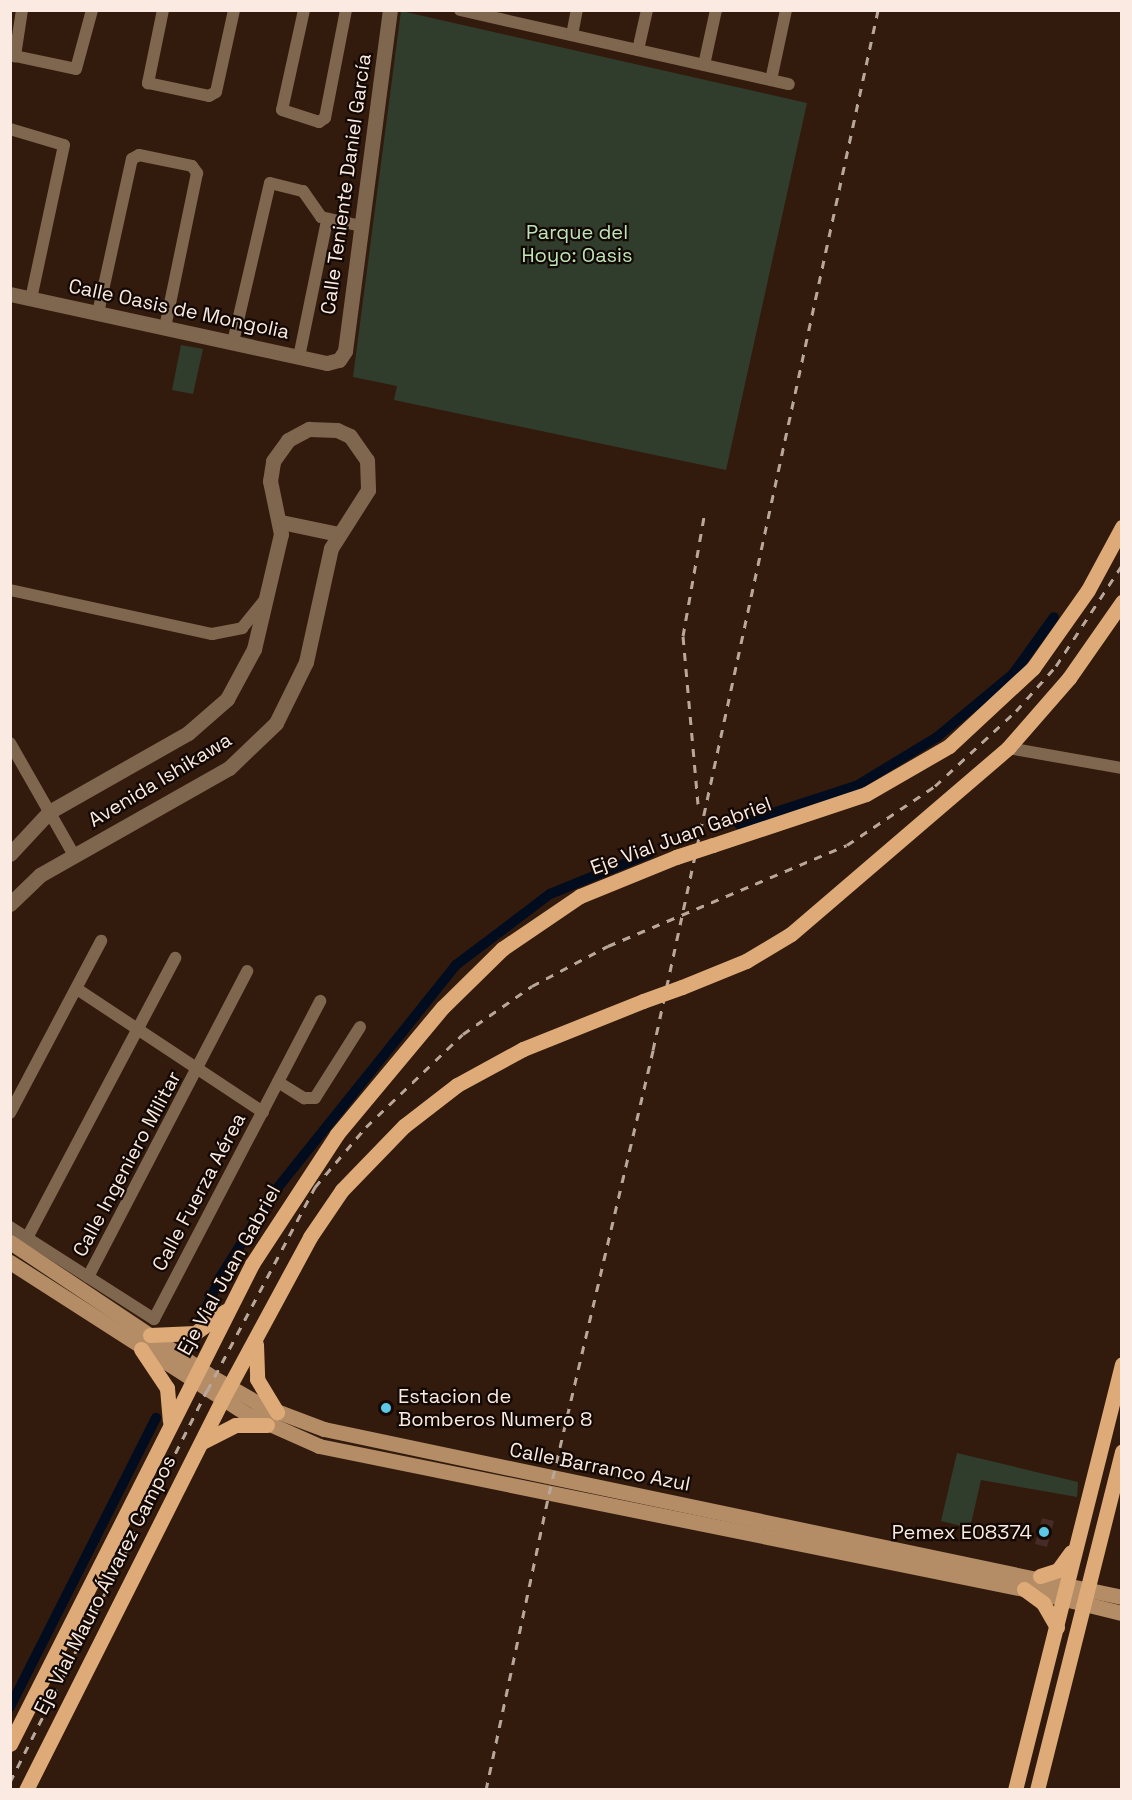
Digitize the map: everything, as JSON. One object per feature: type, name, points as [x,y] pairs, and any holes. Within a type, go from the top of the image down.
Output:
[{"type":"main road","name":"Eje Vial Juan Gabriel","points":[[196,1375],[263,1243],[310,1171],[466,982],[561,907],[618,878],[866,794],[949,746],[1033,668],[1088,590],[1122,527]]},
{"type":"main road","points":[[226,1394],[330,1206],[404,1126],[457,1084],[499,1060],[746,961],[791,934],[1008,748],[1069,678],[1120,606]]},
{"type":"main road","name":"Calle Barranco Azul","points":[[10,1242],[152,1327],[196,1375]]},
{"type":"main road","name":"Calle Barranco Azul","points":[[10,1262],[141,1349],[196,1375],[226,1394],[267,1425],[346,1453],[1024,1589],[1065,1590],[1088,1587],[1122,1597]]},
{"type":"main road","points":[[152,1327],[195,1333],[232,1305]]},
{"type":"main road","points":[[256,1337],[257,1379],[278,1412]]},
{"type":"main road","points":[[141,1349],[167,1388],[167,1434]]},
{"type":"main road","points":[[1015,1790],[1122,1364]]},
{"type":"main road","name":"Eje Vial Mauro Álvarez Campos","points":[[10,1744],[196,1375]]},
{"type":"main road","name":"Calle Barranco Azul","points":[[226,1394],[278,1412],[420,1453],[1040,1576],[1084,1603],[1122,1614]]},
{"type":"main road","name":"Eje Vial Mauro Álvarez Campos","points":[[26,1790],[226,1394]]},
{"type":"main road","points":[[200,1443],[225,1428],[267,1425]]},
{"type":"main road","points":[[1037,1790],[1122,1451]]},
{"type":"main road","points":[[1040,1576],[1062,1567],[1079,1536]]},
{"type":"main road","points":[[939,1572],[974,1573],[977,1564]]},
{"type":"main road","points":[[1024,1589],[1043,1603],[1057,1627]]},
{"type":"street","points":[[22,10],[15,56],[76,69],[92,10]]},
{"type":"street","points":[[162,10],[148,83],[209,96],[216,92],[234,10]]},
{"type":"street","points":[[304,10],[282,112],[319,122],[325,118],[346,10]]},
{"type":"street","name":"Calle Teniente Daniel García","points":[[339,360],[345,351],[390,10]]},
{"type":"street","points":[[460,10],[505,15],[572,35],[789,84]]},
{"type":"street","points":[[572,35],[577,10]]},
{"type":"street","points":[[638,50],[646,10]]},
{"type":"street","points":[[704,65],[716,10]]},
{"type":"street","points":[[771,80],[786,10]]},
{"type":"street","points":[[10,129],[64,145],[31,298]]},
{"type":"street","points":[[98,313],[136,155],[197,171],[165,328]]},
{"type":"street","points":[[232,342],[268,185],[275,182],[300,189],[316,214],[327,220],[361,226]]},
{"type":"street","points":[[299,357],[327,220]]},
{"type":"street","name":"Calle Oasis de Mongolia","points":[[10,294],[327,363],[339,360]]},
{"type":"street","name":"Avenida Ishikawa","points":[[10,854],[49,812],[212,715],[248,665],[268,596],[281,522],[270,481],[278,452],[309,429],[336,430],[358,443],[369,470],[364,500],[338,534],[306,662],[276,723],[229,768],[74,855],[27,885],[10,904]]},
{"type":"street","points":[[281,522],[338,534]]},
{"type":"street","points":[[10,590],[212,634],[242,628],[268,596]]},
{"type":"street","points":[[10,743],[74,855]]},
{"type":"street","points":[[1008,748],[1122,768]]},
{"type":"street","points":[[10,1113],[101,941]]},
{"type":"street","points":[[27,1238],[175,958]]},
{"type":"street","name":"Calle Ingeniero Militar","points":[[88,1277],[200,1070],[247,971]]},
{"type":"street","points":[[76,989],[263,1112]]},
{"type":"street","name":"Calle Fuerza Aérea","points":[[152,1327],[320,1001]]},
{"type":"street","points":[[278,1082],[304,1098],[315,1098],[360,1027]]},
{"type":"street","points":[[10,1227],[88,1277],[152,1327]]},
{"type":"green space","name":"Parque del Hoyo: Oasis","points":[[401,11],[807,103],[726,470],[394,400],[397,386],[353,377]]},
{"type":"green space","points":[[181,345],[203,349],[193,394],[172,390]]},
{"type":"green space","points":[[957,1453],[1078,1482],[1077,1497],[981,1480],[970,1528],[941,1521]]},
{"type":"building","name":"Pemex E08374","points":[[1042,1518],[1054,1521],[1047,1547],[1035,1544]]},
{"type":"waterway","points":[[739,824],[858,785],[937,737],[1013,674],[1054,617]]},
{"type":"waterway","points":[[200,1321],[221,1276],[271,1196],[456,965],[550,894],[650,853]]},
{"type":"waterway","points":[[10,1707],[156,1418]]},
{"type":"railway","points":[[486,1790],[549,1494],[653,1050],[878,10]]},
{"type":"railway","points":[[698,804],[683,636],[704,517]]},
{"type":"railway","points":[[10,1782],[207,1391],[315,1187],[366,1127],[463,1034],[532,986],[608,946],[847,845],[935,786],[1016,711],[1056,666],[1122,565]]},
{"type":"place","name":"Estacion de Bomberos Numero 8","points":[[386,1408]]},
{"type":"place","name":"Pemex E08374","points":[[1044,1532]]}]
